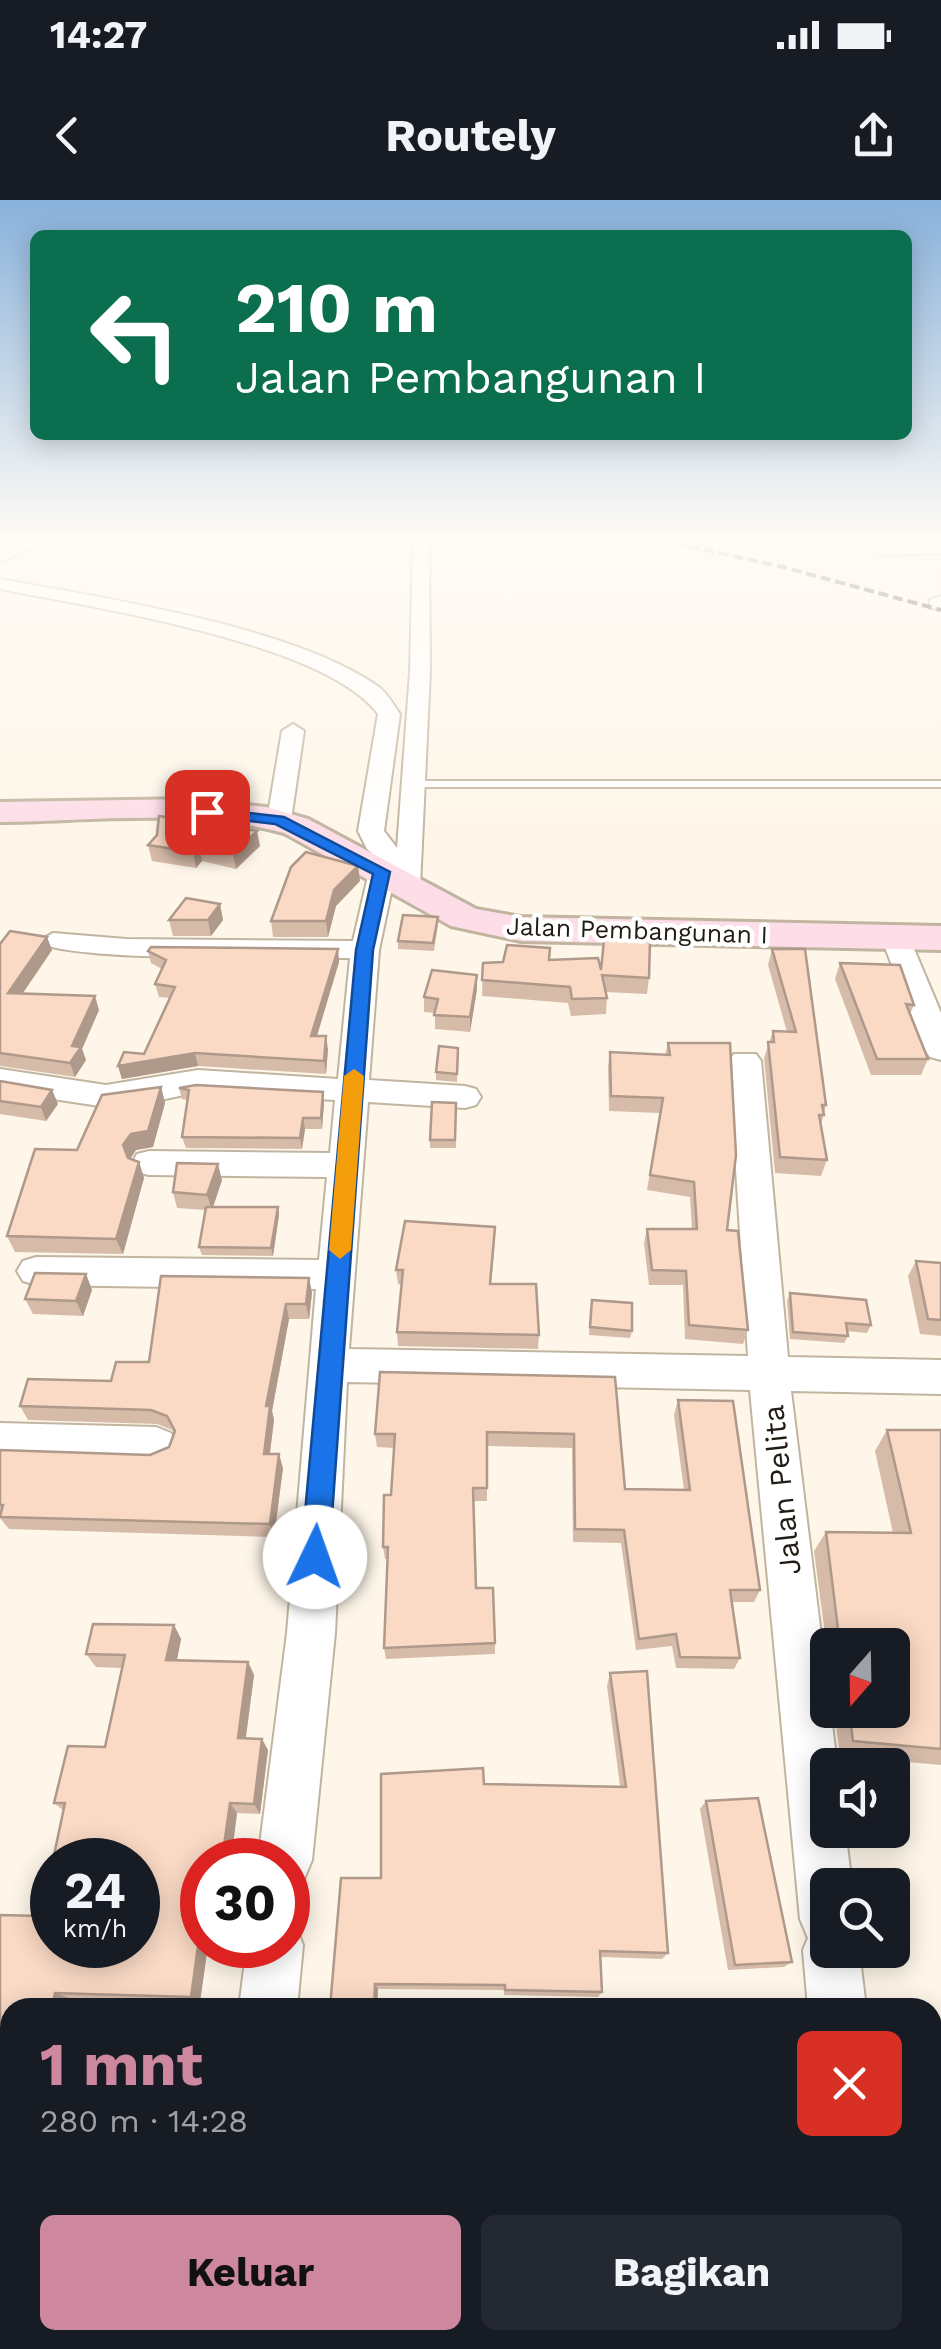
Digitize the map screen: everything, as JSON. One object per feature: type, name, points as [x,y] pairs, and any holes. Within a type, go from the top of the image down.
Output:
[{"type":"main road","name":"Jalan Pembangunan I","points":[[0,812],[207,812],[279,820],[399,876],[465,918],[521,930],[941,938]]},
{"type":"street","points":[[242,640],[320,662],[372,690],[386,703],[389,714],[371,832],[399,876]]},
{"type":"street","points":[[287,1838],[311,1633],[321,1443],[364,950],[399,876],[413,784],[420,640]]},
{"type":"street","points":[[279,820],[293,731]]},
{"type":"street","points":[[895,938],[941,1050]]},
{"type":"street","points":[[53,942],[126,947],[364,950]]},
{"type":"street","name":"Jalan Pelita","points":[[744,1061],[769,1374],[822,1868]]},
{"type":"street","points":[[0,1080],[106,1096],[128,1096],[198,1080],[464,1097]]},
{"type":"street","points":[[149,1164],[346,1165]]},
{"type":"street","points":[[36,1271],[338,1275]]},
{"type":"street","points":[[330,1364],[941,1378]]},
{"type":"street","points":[[0,1441],[156,1446]]},
{"type":"street","points":[[269,1998],[272,1968]]},
{"type":"street","points":[[833,1968],[836,1998]]},
{"type":"lane","points":[[413,784],[941,784]]},
{"type":"building","points":[[159,816],[257,831],[233,853],[199,845],[193,852],[148,845],[157,835]]},
{"type":"building","points":[[306,852],[358,866],[334,890],[326,921],[271,921],[291,867]]},
{"type":"building","points":[[186,898],[220,904],[208,920],[169,920]]},
{"type":"building","points":[[403,915],[438,917],[433,943],[398,941]]},
{"type":"building","points":[[10,931],[47,937],[8,993],[95,996],[72,1046],[81,1047],[70,1063],[0,1053],[0,944]]},
{"type":"building","points":[[604,940],[650,941],[649,978],[602,975],[607,998],[572,999],[570,987],[482,980],[483,963],[503,962],[507,945],[550,948],[549,960],[598,958],[601,970]]},
{"type":"building","points":[[151,947],[338,949],[311,1036],[326,1036],[324,1061],[195,1053],[118,1066],[124,1052],[144,1054],[175,987],[155,984],[166,960],[148,951]]},
{"type":"building","points":[[772,949],[805,949],[826,1105],[822,1105],[824,1115],[819,1115],[827,1160],[780,1157],[768,1042],[774,1042],[773,1031],[796,1032]]},
{"type":"building","points":[[840,963],[900,965],[914,1005],[906,1004],[928,1059],[877,1059]]},
{"type":"building","points":[[432,970],[477,975],[470,1017],[434,1015],[438,999],[424,997]]},
{"type":"building","points":[[668,1043],[730,1043],[736,1155],[727,1230],[738,1231],[748,1330],[689,1325],[686,1271],[652,1270],[647,1229],[697,1229],[694,1182],[650,1175],[663,1098],[611,1096],[610,1052],[670,1055]]},
{"type":"building","points":[[439,1046],[458,1048],[457,1074],[436,1072]]},
{"type":"building","points":[[0,1081],[52,1090],[41,1107],[0,1101]]},
{"type":"building","points":[[196,1085],[323,1092],[321,1118],[303,1118],[300,1138],[182,1137],[189,1090],[179,1088]]},
{"type":"building","points":[[161,1087],[148,1131],[131,1134],[123,1145],[128,1158],[139,1162],[116,1239],[7,1236],[35,1149],[77,1150],[102,1095]]},
{"type":"building","points":[[432,1102],[456,1103],[455,1140],[430,1140]]},
{"type":"building","points":[[177,1163],[218,1164],[207,1195],[173,1192]]},
{"type":"building","points":[[206,1207],[278,1207],[271,1248],[199,1247]]},
{"type":"building","points":[[405,1221],[495,1227],[490,1284],[536,1284],[539,1335],[397,1332],[403,1270],[396,1270]]},
{"type":"building","points":[[916,1261],[941,1263],[941,1320],[928,1319]]},
{"type":"building","points":[[35,1273],[86,1274],[76,1301],[25,1299]]},
{"type":"building","points":[[161,1276],[309,1278],[306,1304],[286,1304],[266,1406],[270,1406],[264,1454],[279,1454],[270,1524],[0,1517],[0,1450],[150,1455],[169,1447],[175,1431],[167,1416],[151,1410],[20,1406],[28,1379],[111,1381],[116,1362],[149,1362]]},
{"type":"building","points":[[790,1293],[866,1300],[871,1325],[846,1323],[848,1336],[793,1332]]},
{"type":"building","points":[[592,1300],[632,1303],[632,1331],[590,1327]]},
{"type":"building","points":[[380,1372],[615,1377],[625,1489],[690,1490],[678,1400],[733,1401],[760,1590],[730,1590],[740,1658],[680,1657],[676,1634],[639,1639],[624,1530],[575,1529],[574,1434],[487,1432],[487,1488],[473,1488],[476,1588],[493,1588],[495,1643],[384,1648],[388,1547],[383,1547],[384,1495],[391,1495],[395,1434],[375,1434]]},
{"type":"building","points":[[887,1430],[941,1430],[941,1749],[853,1741],[851,1728],[910,1728],[910,1628],[838,1628],[826,1532],[911,1533]]},
{"type":"building","points":[[93,1624],[174,1625],[166,1660],[248,1662],[238,1738],[262,1739],[254,1804],[230,1803],[225,1838],[180,1838],[180,1968],[195,1968],[191,1997],[55,1993],[54,1998],[0,1998],[0,1915],[30,1916],[30,1968],[160,1968],[160,1838],[58,1838],[65,1803],[54,1803],[68,1746],[105,1747],[125,1655],[86,1654]]},
{"type":"building","points":[[647,1671],[668,1953],[600,1951],[602,1992],[505,1990],[505,1985],[375,1984],[374,1998],[331,1998],[341,1878],[381,1878],[381,1774],[483,1768],[484,1784],[626,1787],[610,1673]]},
{"type":"building","points":[[758,1798],[792,1962],[735,1965],[706,1801]]},
{"type":"slow traffic","points":[[340,1250],[354,1076]]},
{"type":"route","points":[[207,812],[279,820],[382,872],[364,950],[321,1443],[315,1557]]}]
